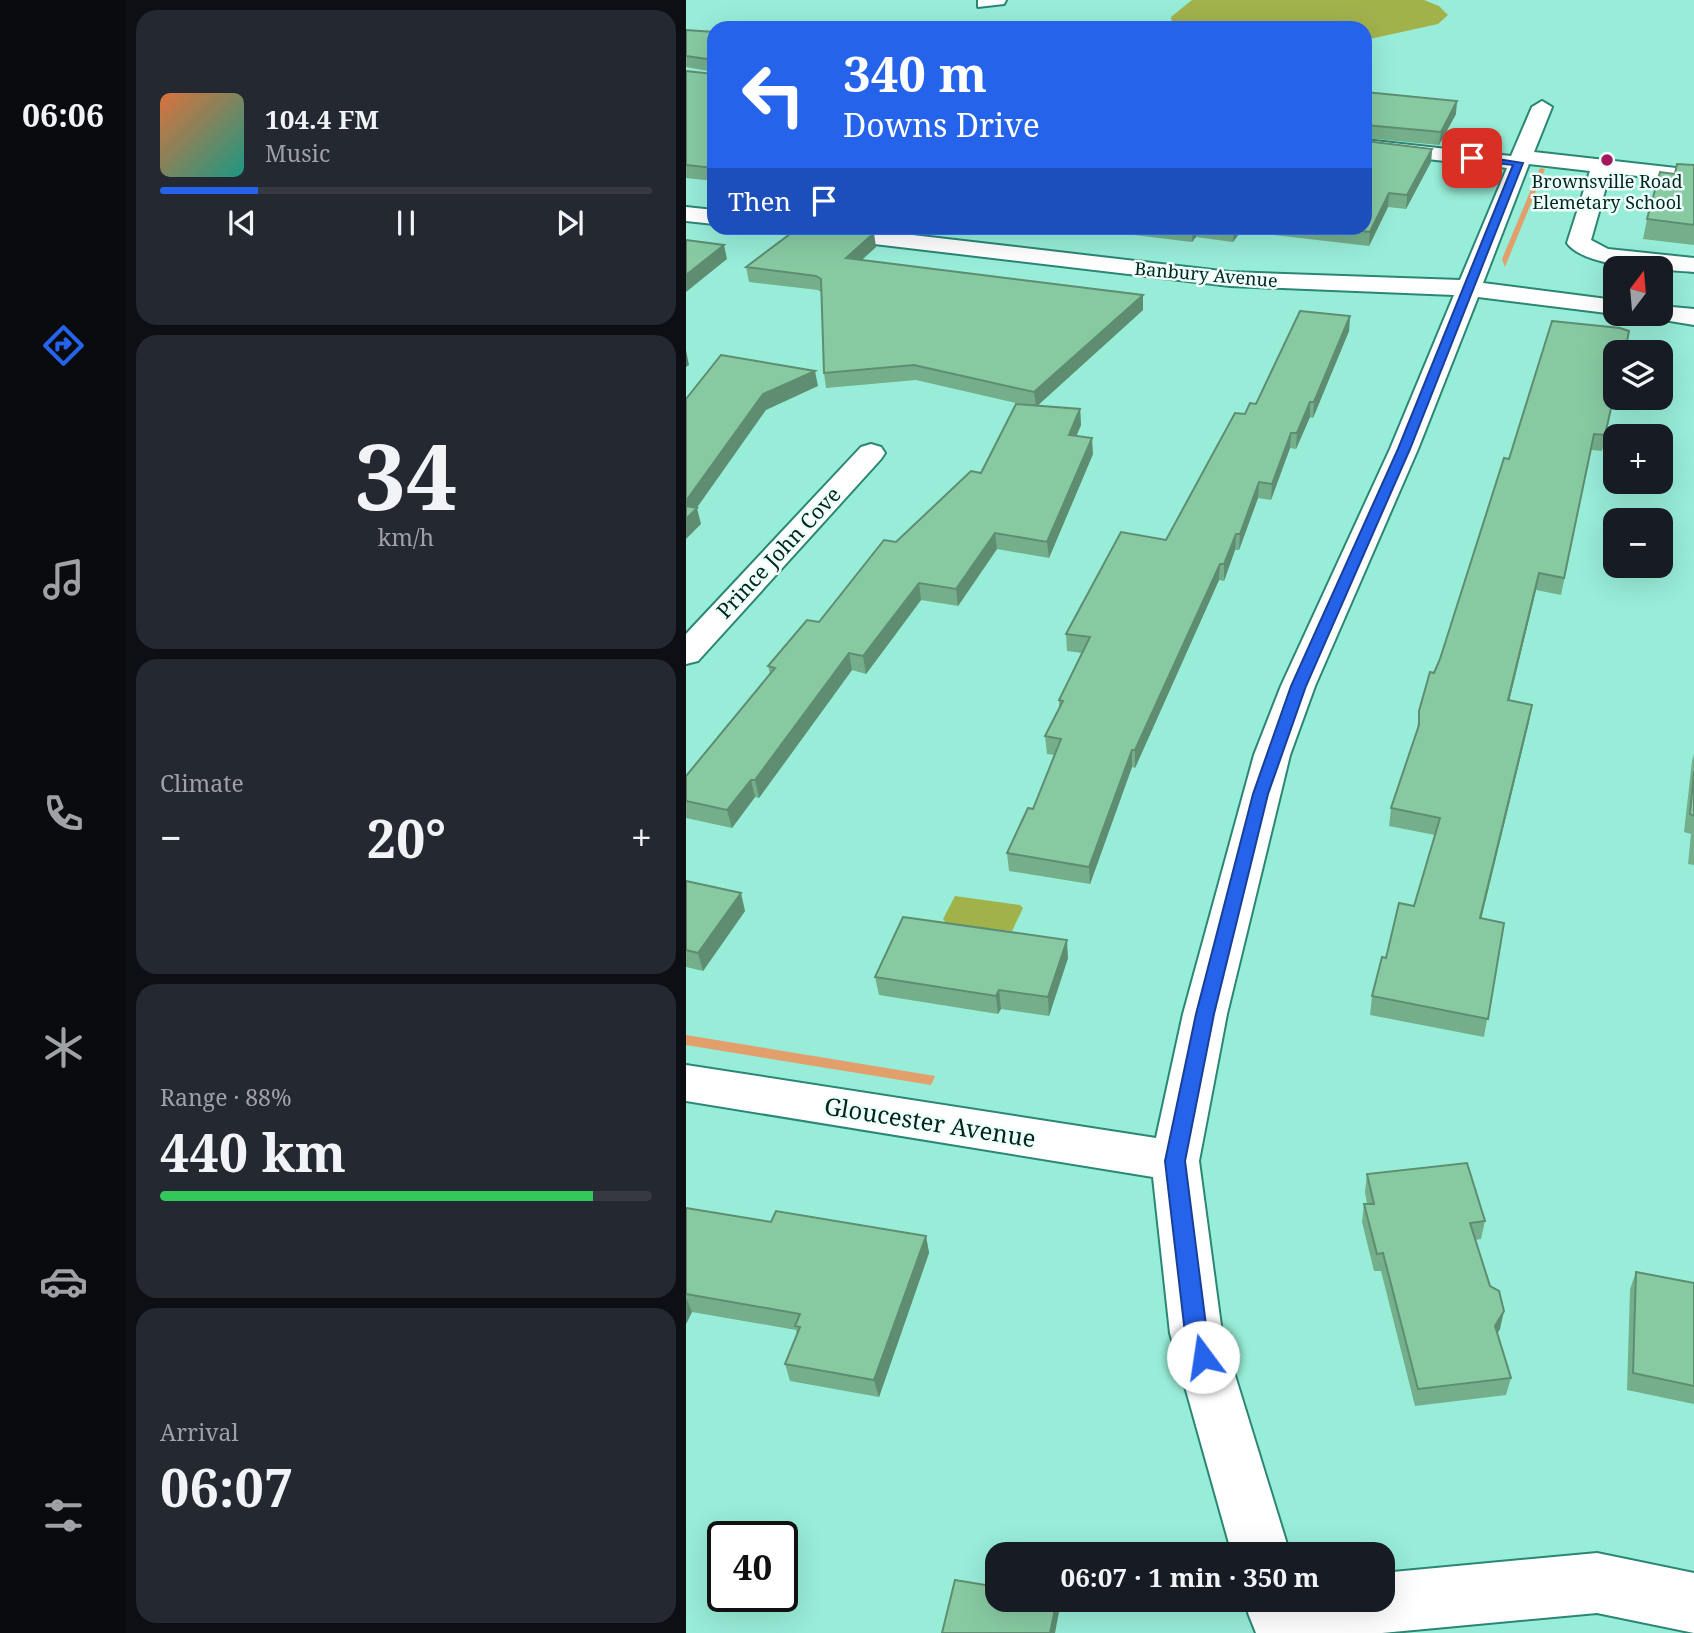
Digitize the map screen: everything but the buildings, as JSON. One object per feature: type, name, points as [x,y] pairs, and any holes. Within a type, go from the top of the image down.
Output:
[{"type":"street","points":[[1257,1542],[1196,1333],[1175,1161],[1205,1014],[1272,755],[1298,686],[1404,449],[1466,288],[1542,107]]},
{"type":"street","points":[[1372,147],[1602,165],[1694,176]]},
{"type":"street","points":[[1602,165],[1579,243],[1603,255],[1694,265]]},
{"type":"street","points":[[686,214],[707,216]]},
{"type":"street","name":"Banbury Avenue","points":[[857,235],[1230,279],[1466,288],[1603,305]]},
{"type":"street","points":[[1673,314],[1694,317]]},
{"type":"street","name":"Prince John Cove","points":[[686,654],[871,453]]},
{"type":"street","name":"Gloucester Avenue","points":[[686,1083],[1175,1161]]},
{"type":"street","points":[[1277,1615],[1597,1583],[1694,1603]]},
{"type":"shaded area","points":[[1192,0],[1424,0],[1439,6],[1448,15],[1438,24],[1372,38],[1372,21],[1172,21],[1171,17]]},
{"type":"shaded area","points":[[1540,168],[1545,169],[1505,267],[1502,259]]},
{"type":"shaded area","points":[[955,896],[1020,905],[1023,908],[1012,931],[947,924],[943,919]]},
{"type":"shaded area","points":[[686,1035],[935,1076],[931,1085],[686,1045]]},
{"type":"place","name":"Brownsville Road Elemetary School","points":[[1607,160]]},
{"type":"route","points":[[1203,1357],[1196,1333],[1175,1161],[1205,1014],[1272,755],[1298,686],[1404,449],[1466,288],[1519,163],[1472,158]]}]
